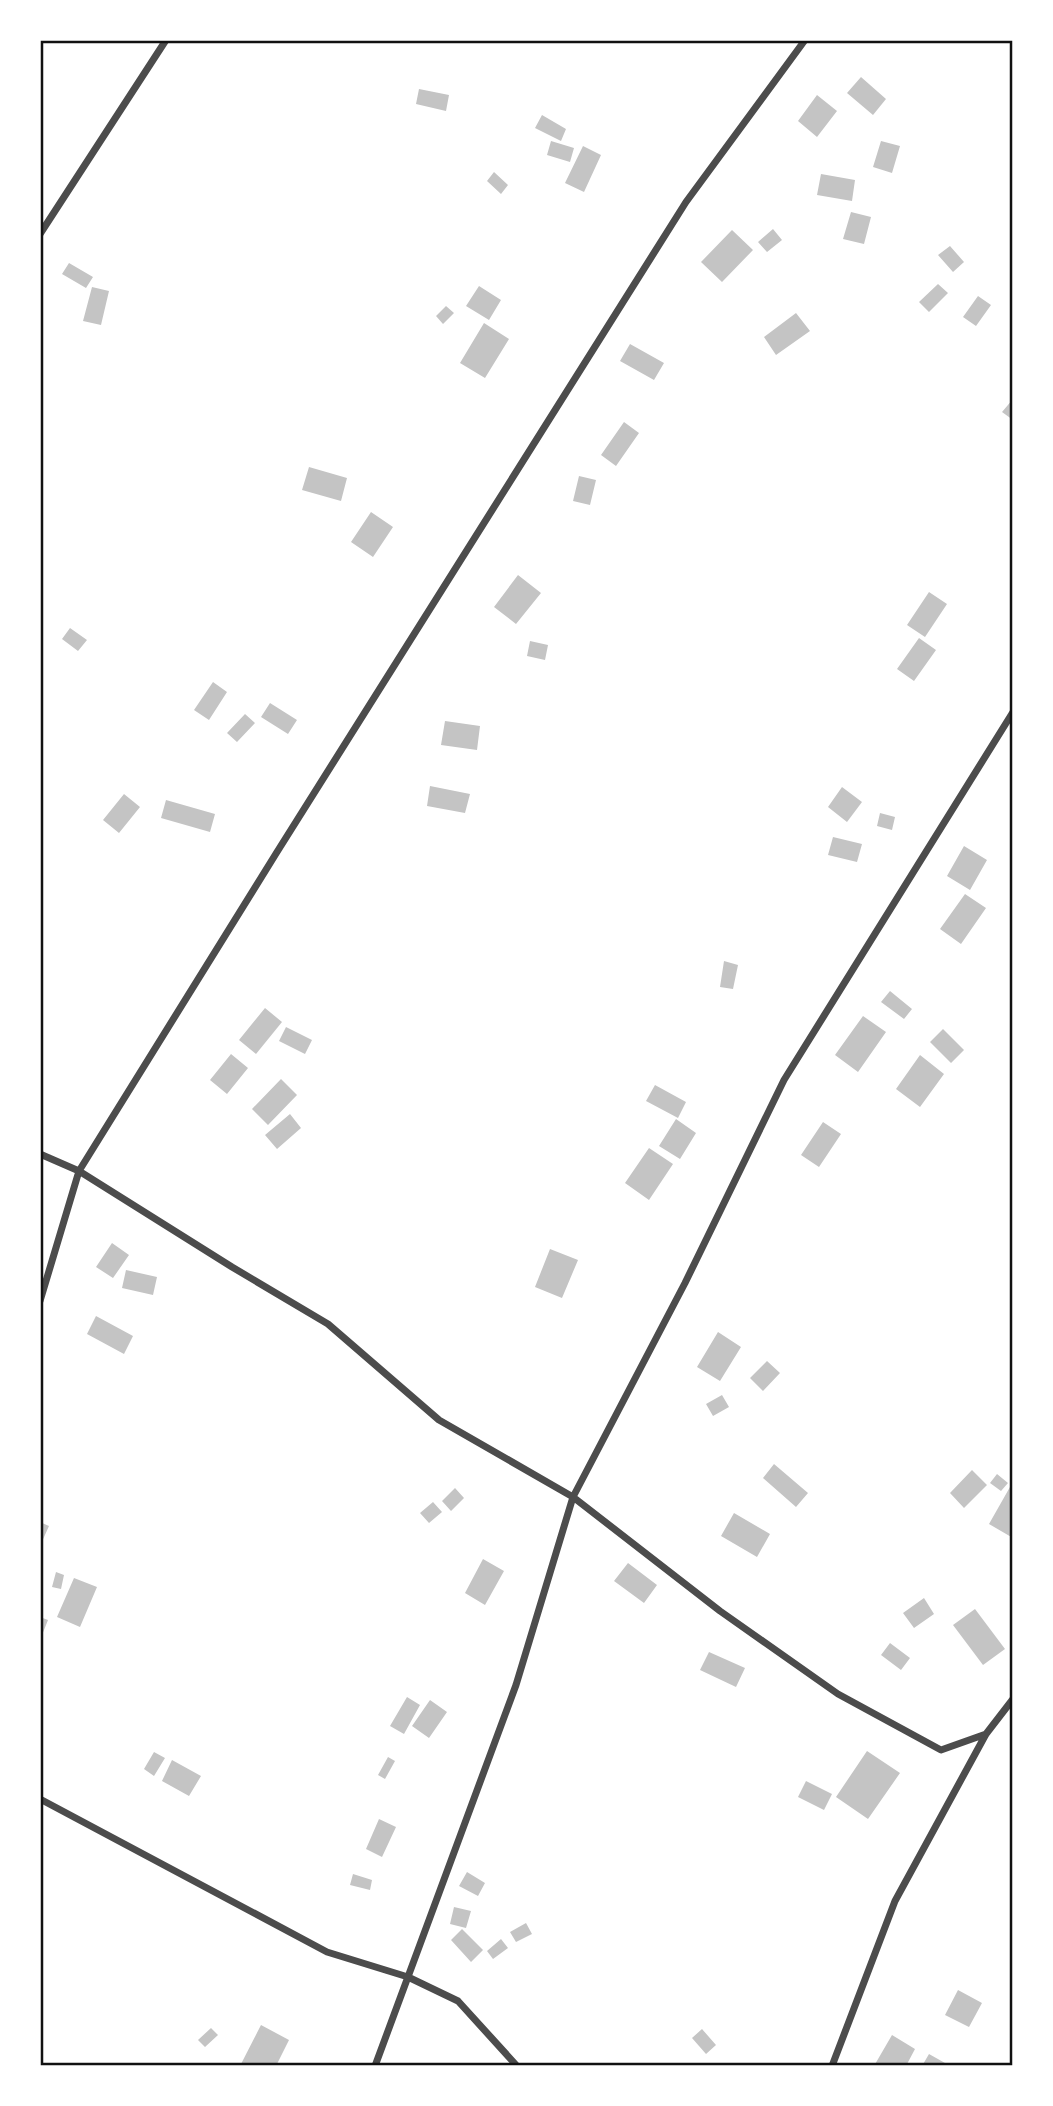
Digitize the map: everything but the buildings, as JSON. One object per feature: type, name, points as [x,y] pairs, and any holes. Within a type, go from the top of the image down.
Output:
[{"type":"street","points":[[40,234],[166,40]]},
{"type":"street","points":[[40,1301],[79,1171],[686,202],[805,40]]},
{"type":"street","points":[[375,2066],[516,1685],[573,1497],[685,1283],[784,1080],[1013,712]]},
{"type":"street","points":[[40,1154],[79,1171],[327,1324],[439,1420],[573,1497],[720,1611],[838,1694],[940,1750],[986,1734]]},
{"type":"street","points":[[832,2066],[895,1901],[986,1734],[1013,1699]]},
{"type":"street","points":[[40,1799],[327,1952],[408,1977],[458,2001],[517,2066]]}]
